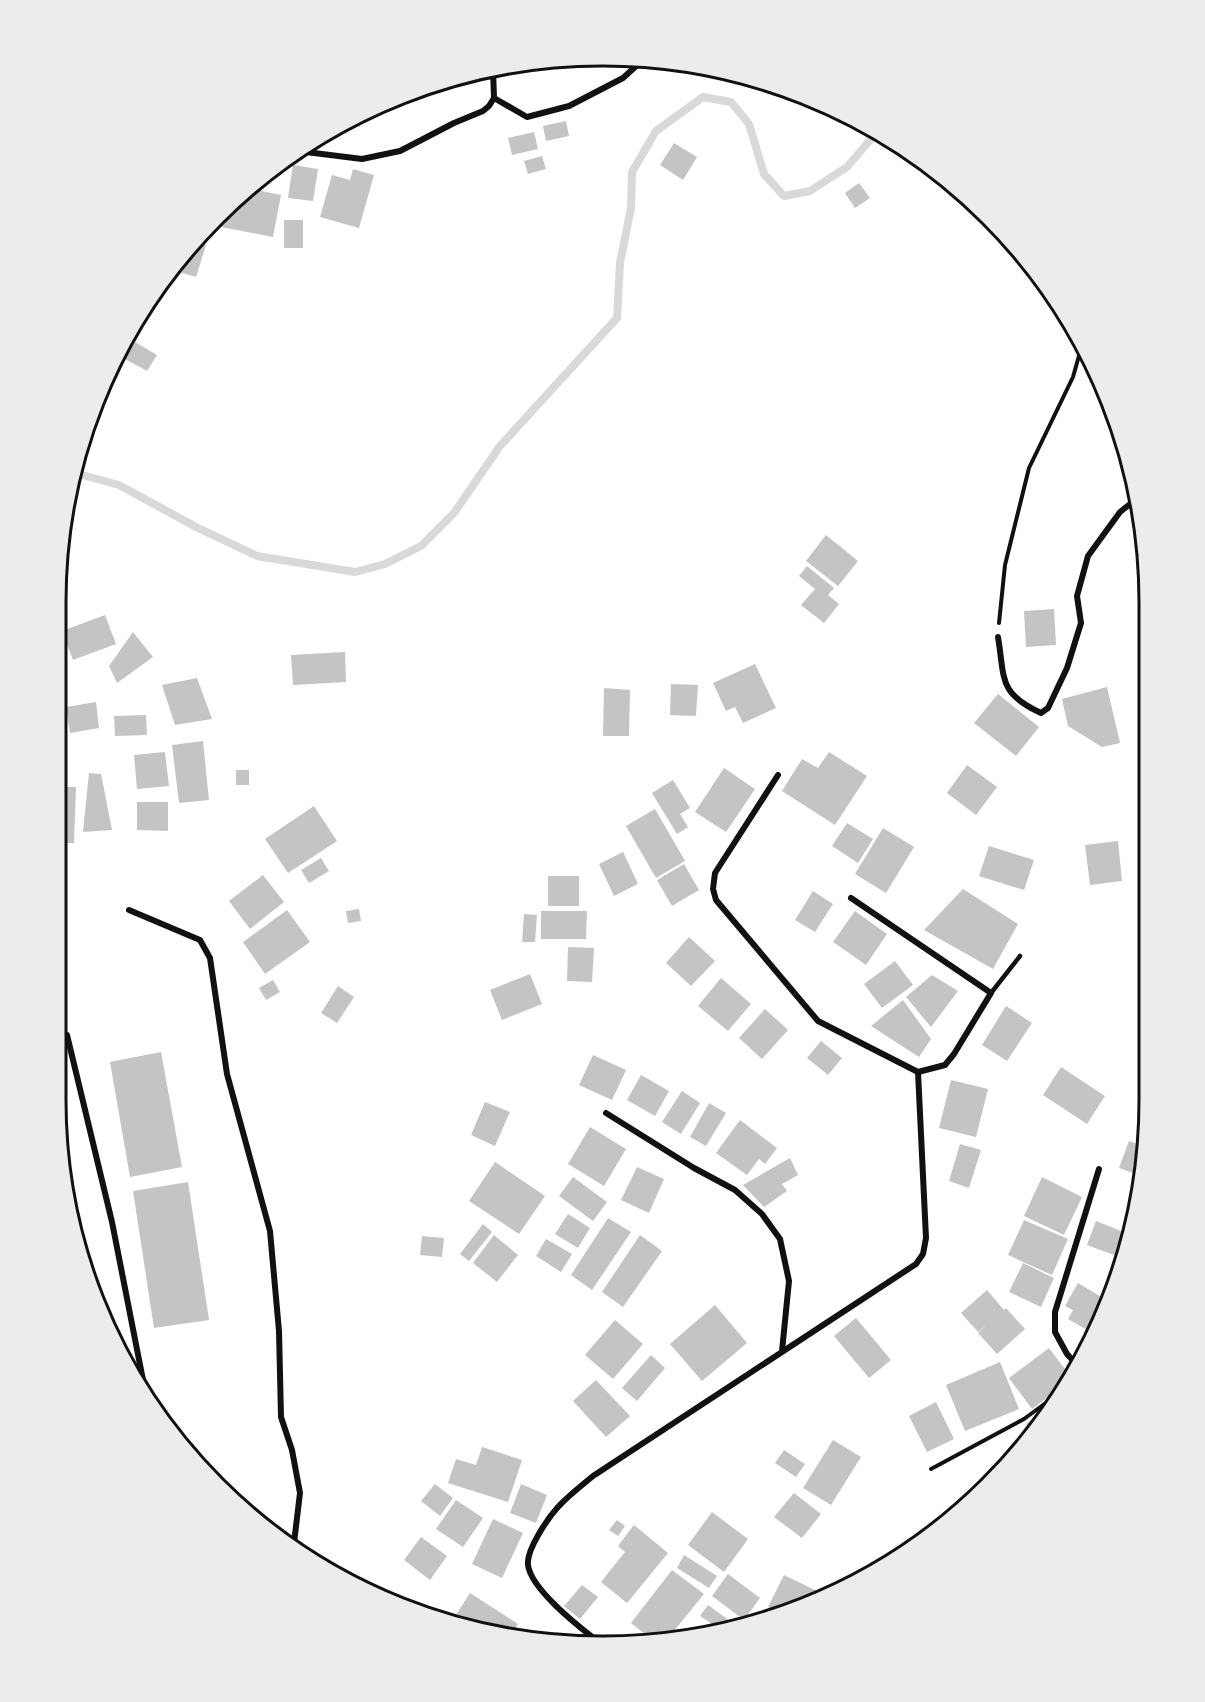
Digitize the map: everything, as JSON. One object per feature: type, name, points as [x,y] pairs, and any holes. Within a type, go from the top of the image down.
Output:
[{"type":"street","points":[[494,98],[527,117],[569,106],[623,78],[635,67]]},
{"type":"street","points":[[310,152],[354,158],[382,156],[400,151],[483,111],[494,98],[493,77]]},
{"type":"street","points":[[998,637],[1007,690],[1021,703],[1041,713],[1048,708],[1067,668],[1081,623],[1077,596],[1088,556],[1120,512],[1130,505]]},
{"type":"street","points":[[778,775],[715,873],[713,889],[716,900],[818,1021],[918,1072],[945,1065],[992,993],[851,898]]},
{"type":"street","points":[[129,910],[200,940],[210,958],[227,1074],[270,1231],[279,1331],[281,1417],[292,1450],[300,1493],[294,1539]]},
{"type":"street","points":[[67,1035],[112,1222],[142,1375]]},
{"type":"street","points":[[590,1636],[574,1623],[538,1586],[528,1564],[532,1545],[558,1507],[593,1476],[916,1264],[922,1254],[926,1238],[918,1072]]},
{"type":"street","points":[[606,1113],[694,1168],[735,1190],[762,1215],[780,1239],[789,1281],[782,1351]]},
{"type":"street","points":[[1072,1359],[1054,1332],[1055,1312],[1099,1169]]},
{"type":"lane","points":[[992,993],[1020,956]]},
{"type":"path","points":[[998,637],[1005,565],[1029,468],[1073,377],[1079,356]]},
{"type":"path","points":[[931,1469],[1024,1419],[1045,1404]]},
{"type":"building","points":[[566,121],[569,136],[546,141],[543,126]]},
{"type":"building","points":[[534,132],[538,149],[512,155],[508,138]]},
{"type":"building","points":[[674,143],[697,157],[683,180],[660,165]]},
{"type":"building","points":[[542,156],[546,169],[528,174],[524,161]]},
{"type":"building","points":[[293,165],[318,169],[313,201],[288,198]]},
{"type":"building","points":[[353,169],[374,175],[359,228],[320,217],[332,175],[350,180]]},
{"type":"building","points":[[859,183],[870,198],[855,208],[845,193]]},
{"type":"building","points":[[259,191],[281,195],[273,237],[220,227]]},
{"type":"building","points":[[284,220],[303,220],[303,248],[284,248]]},
{"type":"building","points":[[203,244],[206,245],[196,277],[180,272]]},
{"type":"building","points":[[135,342],[157,355],[147,371],[125,359]]},
{"type":"building","points":[[826,535],[858,561],[838,586],[806,561]]},
{"type":"building","points":[[807,566],[834,588],[828,595],[839,604],[824,623],[801,605],[815,589],[799,576]]},
{"type":"building","points":[[1054,609],[1056,645],[1026,647],[1024,611]]},
{"type":"building","points":[[105,615],[116,644],[73,660],[66,642],[66,630]]},
{"type":"building","points":[[133,632],[153,657],[117,683],[109,666]]},
{"type":"building","points":[[345,652],[346,682],[293,685],[291,655]]},
{"type":"building","points":[[755,664],[776,708],[743,723],[735,707],[726,711],[713,683]]},
{"type":"building","points":[[197,678],[212,719],[175,725],[162,685]]},
{"type":"building","points":[[671,684],[698,685],[696,716],[670,715]]},
{"type":"building","points":[[1107,687],[1120,743],[1102,747],[1068,726],[1062,699]]},
{"type":"building","points":[[604,688],[630,690],[629,736],[603,736]]},
{"type":"building","points":[[998,694],[1039,727],[1016,756],[974,723]]},
{"type":"building","points":[[96,702],[99,728],[70,733],[66,707]]},
{"type":"building","points":[[146,715],[147,735],[115,736],[114,716]]},
{"type":"building","points":[[203,741],[209,800],[179,803],[172,745]]},
{"type":"building","points":[[165,752],[169,786],[137,789],[134,755]]},
{"type":"building","points":[[829,752],[867,776],[835,825],[782,791],[802,759],[818,768]]},
{"type":"building","points":[[967,765],[997,787],[976,815],[947,793]]},
{"type":"building","points":[[724,768],[755,789],[726,832],[695,812]]},
{"type":"building","points":[[236,770],[249,770],[249,785],[236,785]]},
{"type":"building","points":[[89,773],[101,774],[112,830],[83,832]]},
{"type":"building","points":[[673,780],[690,808],[680,814],[688,827],[677,834],[652,793]]},
{"type":"building","points":[[66,787],[76,787],[74,843],[66,843]]},
{"type":"building","points":[[137,802],[168,802],[168,831],[137,830]]},
{"type":"building","points":[[314,806],[337,841],[288,873],[265,839]]},
{"type":"building","points":[[655,809],[685,861],[656,878],[626,826]]},
{"type":"building","points":[[847,823],[873,839],[858,863],[832,846]]},
{"type":"building","points":[[883,828],[914,847],[886,893],[855,874]]},
{"type":"building","points":[[1118,841],[1122,881],[1090,885],[1085,845]]},
{"type":"building","points":[[989,846],[1034,860],[1024,890],[979,876]]},
{"type":"building","points":[[623,852],[638,884],[614,896],[599,864]]},
{"type":"building","points":[[321,858],[329,871],[309,883],[301,870]]},
{"type":"building","points":[[684,864],[699,890],[672,906],[657,880]]},
{"type":"building","points":[[263,875],[284,902],[250,929],[229,901]]},
{"type":"building","points":[[548,876],[579,876],[579,906],[548,906]]},
{"type":"building","points":[[963,889],[1018,924],[993,969],[924,930]]},
{"type":"building","points":[[813,891],[833,904],[815,932],[795,920]]},
{"type":"building","points":[[359,909],[361,921],[348,923],[346,911]]},
{"type":"building","points":[[287,910],[310,942],[265,974],[243,942]]},
{"type":"building","points":[[541,911],[587,911],[586,939],[541,939]]},
{"type":"building","points":[[855,911],[887,934],[866,965],[833,942]]},
{"type":"building","points":[[524,914],[537,915],[535,942],[522,942]]},
{"type":"building","points":[[689,937],[715,961],[691,986],[666,963]]},
{"type":"building","points":[[568,947],[594,948],[592,982],[567,981]]},
{"type":"building","points":[[895,961],[913,985],[882,1008],[864,984]]},
{"type":"building","points":[[530,974],[542,1004],[502,1020],[490,990]]},
{"type":"building","points":[[932,975],[958,991],[931,1027],[906,997]]},
{"type":"building","points":[[721,978],[751,1004],[728,1031],[698,1006]]},
{"type":"building","points":[[273,980],[280,992],[266,1000],[259,988]]},
{"type":"building","points":[[338,986],[354,997],[337,1023],[321,1013]]},
{"type":"building","points":[[903,1000],[931,1039],[919,1057],[871,1026]]},
{"type":"building","points":[[1006,1006],[1032,1023],[1007,1061],[982,1045]]},
{"type":"building","points":[[765,1009],[788,1030],[762,1059],[739,1038]]},
{"type":"building","points":[[821,1041],[842,1058],[828,1075],[807,1058]]},
{"type":"building","points":[[161,1052],[182,1167],[130,1177],[110,1062]]},
{"type":"building","points":[[593,1055],[626,1070],[612,1100],[579,1085]]},
{"type":"building","points":[[1061,1067],[1105,1096],[1087,1124],[1043,1095]]},
{"type":"building","points":[[641,1075],[669,1091],[655,1116],[627,1100]]},
{"type":"building","points":[[951,1080],[988,1089],[976,1137],[939,1128]]},
{"type":"building","points":[[682,1091],[700,1103],[681,1134],[662,1122]]},
{"type":"building","points":[[485,1102],[510,1112],[495,1146],[471,1135]]},
{"type":"building","points":[[709,1103],[726,1113],[706,1146],[690,1137]]},
{"type":"building","points":[[740,1120],[777,1148],[765,1164],[759,1159],[747,1175],[716,1153]]},
{"type":"building","points":[[590,1127],[626,1149],[604,1186],[568,1164]]},
{"type":"building","points":[[1129,1141],[1137,1144],[1134,1173],[1119,1168]]},
{"type":"building","points":[[960,1144],[981,1150],[969,1188],[949,1181]]},
{"type":"building","points":[[790,1158],[798,1175],[782,1184],[787,1191],[764,1207],[743,1185]]},
{"type":"building","points":[[495,1162],[545,1196],[519,1234],[469,1201]]},
{"type":"building","points":[[637,1167],[664,1179],[649,1213],[621,1200]]},
{"type":"building","points":[[573,1177],[607,1202],[593,1221],[559,1196]]},
{"type":"building","points":[[1042,1177],[1082,1197],[1064,1235],[1024,1216]]},
{"type":"building","points":[[188,1182],[209,1320],[154,1328],[133,1191]]},
{"type":"building","points":[[568,1214],[590,1228],[578,1248],[555,1234]]},
{"type":"building","points":[[608,1218],[631,1232],[592,1290],[571,1275]]},
{"type":"building","points":[[1024,1220],[1068,1239],[1052,1275],[1008,1255]]},
{"type":"building","points":[[1096,1221],[1123,1232],[1116,1256],[1087,1245]]},
{"type":"building","points":[[483,1224],[492,1232],[469,1261],[460,1254]]},
{"type":"building","points":[[494,1235],[518,1255],[497,1282],[473,1263]]},
{"type":"building","points":[[640,1235],[662,1251],[623,1307],[602,1292]]},
{"type":"building","points":[[422,1236],[444,1238],[442,1257],[420,1255]]},
{"type":"building","points":[[546,1239],[572,1254],[561,1272],[536,1256]]},
{"type":"building","points":[[1023,1263],[1054,1278],[1041,1307],[1009,1292]]},
{"type":"building","points":[[1078,1283],[1101,1297],[1087,1330],[1068,1319],[1073,1310],[1065,1306]]},
{"type":"building","points":[[987,1290],[1025,1329],[997,1354],[978,1333],[988,1324],[978,1332],[961,1313]]},
{"type":"building","points":[[715,1305],[747,1343],[702,1381],[670,1344]]},
{"type":"building","points":[[856,1318],[891,1360],[869,1378],[834,1336]]},
{"type":"building","points":[[615,1320],[643,1344],[613,1379],[585,1355]]},
{"type":"building","points":[[1049,1348],[1066,1370],[1051,1395],[1032,1409],[1009,1378]]},
{"type":"building","points":[[651,1355],[665,1368],[637,1401],[622,1388]]},
{"type":"building","points":[[1000,1362],[1019,1409],[965,1431],[946,1385]]},
{"type":"building","points":[[596,1380],[630,1416],[606,1437],[573,1401]]},
{"type":"building","points":[[936,1402],[954,1439],[927,1452],[909,1416]]},
{"type":"building","points":[[833,1440],[861,1457],[831,1505],[803,1488]]},
{"type":"building","points":[[482,1447],[522,1460],[508,1502],[448,1483],[456,1459],[476,1465]]},
{"type":"building","points":[[784,1450],[805,1464],[796,1477],[775,1463]]},
{"type":"building","points":[[435,1484],[453,1498],[440,1516],[421,1501]]},
{"type":"building","points":[[521,1484],[547,1495],[536,1523],[510,1513]]},
{"type":"building","points":[[794,1493],[821,1514],[802,1538],[774,1517]]},
{"type":"building","points":[[456,1500],[483,1518],[463,1547],[436,1529]]},
{"type":"building","points":[[712,1512],[748,1539],[724,1572],[688,1545]]},
{"type":"building","points":[[493,1519],[523,1533],[502,1578],[472,1564]]},
{"type":"building","points":[[617,1520],[625,1526],[618,1536],[609,1530]]},
{"type":"building","points":[[634,1525],[668,1553],[627,1603],[601,1582],[625,1552],[618,1546]]},
{"type":"building","points":[[421,1537],[447,1556],[430,1580],[404,1560]]},
{"type":"building","points":[[684,1555],[717,1576],[709,1588],[677,1568]]},
{"type":"building","points":[[672,1570],[704,1594],[674,1631],[645,1634],[631,1623]]},
{"type":"building","points":[[728,1574],[760,1598],[747,1616],[741,1618],[712,1596]]},
{"type":"building","points":[[784,1575],[817,1591],[775,1608],[768,1607]]},
{"type":"building","points":[[582,1585],[598,1597],[580,1619],[564,1606]]},
{"type":"building","points":[[470,1593],[518,1624],[515,1628],[456,1616]]},
{"type":"building","points":[[708,1605],[730,1621],[713,1625],[700,1616]]},
{"type":"waterway","points":[[81,475],[119,485],[196,527],[257,556],[355,572],[385,564],[421,546],[454,513],[500,446],[617,318],[620,263],[631,208],[632,172],[656,131],[703,97],[731,102],[749,124],[764,174],[784,196],[810,191],[847,167],[872,138]]}]
